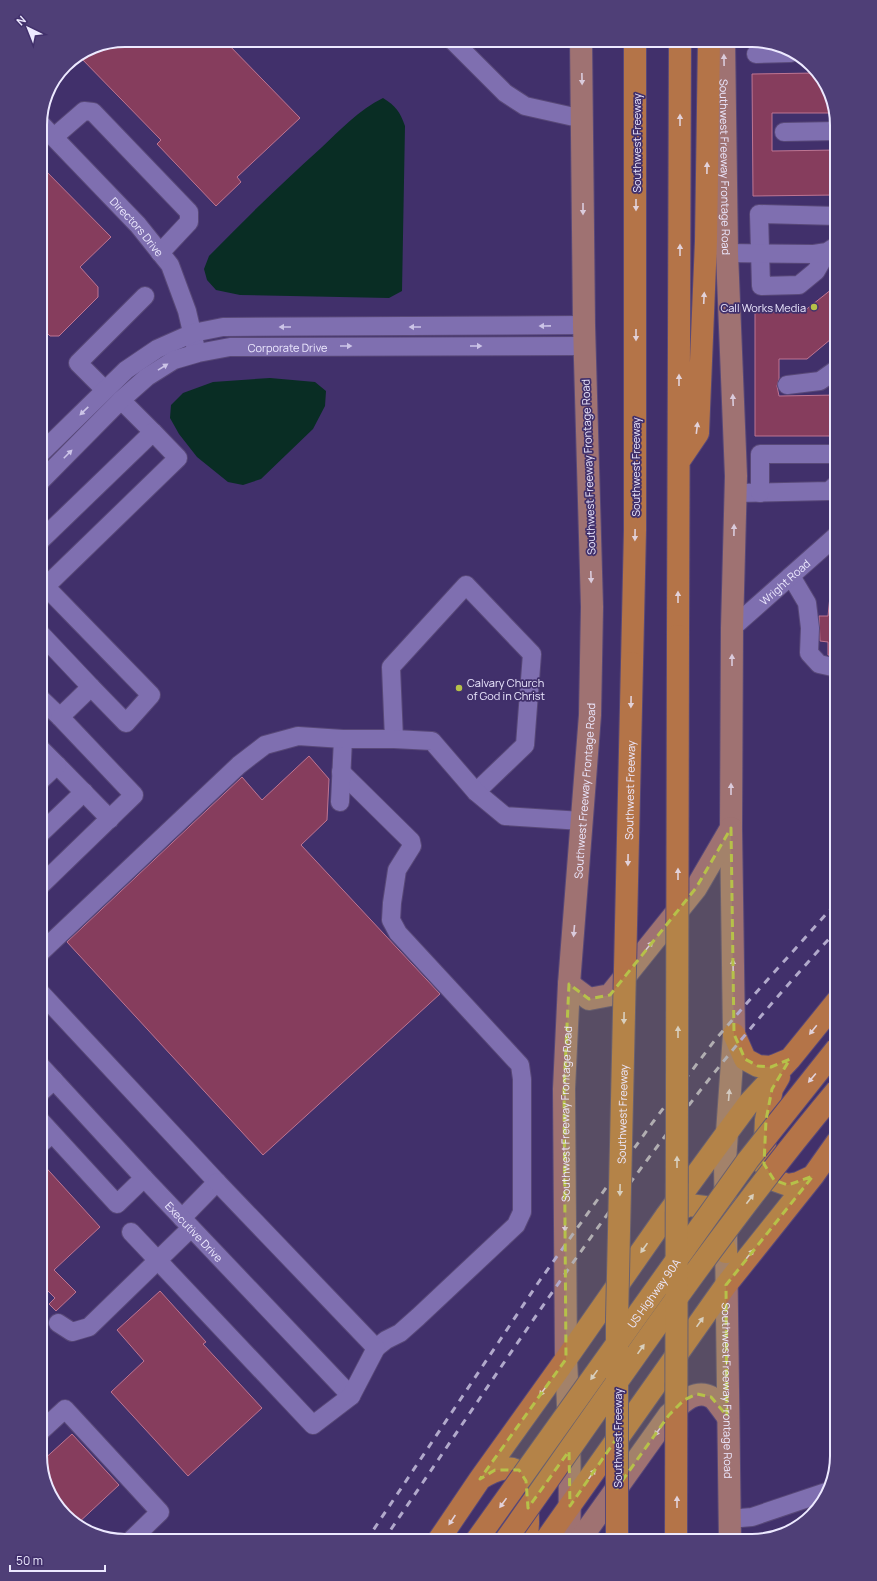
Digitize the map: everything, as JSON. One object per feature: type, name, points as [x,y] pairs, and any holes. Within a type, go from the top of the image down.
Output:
[{"type":"highway","points":[[626,47],[636,154]]},
{"type":"highway","name":"Southwest Freeway","points":[[617,1534],[617,1319],[635,530],[635,47]]},
{"type":"highway","points":[[676,1534],[680,47]]},
{"type":"highway","points":[[679,461],[698,433],[706,241],[709,47]]},
{"type":"highway","points":[[443,1534],[666,1216],[726,1134],[749,1103],[790,1059],[830,1010]]},
{"type":"highway","points":[[734,1034],[745,1059],[758,1066],[771,1067],[790,1059]]},
{"type":"highway","name":"US Highway 90A","points":[[481,1534],[748,1160],[830,1057]]},
{"type":"highway","points":[[790,1059],[772,1089],[766,1120],[764,1164],[774,1180],[788,1185],[798,1183],[813,1176]]},
{"type":"highway","name":"US Highway 90A","points":[[510,1534],[723,1233],[789,1147],[830,1098]]},
{"type":"highway","points":[[549,1534],[726,1285],[813,1176],[830,1152]]},
{"type":"highway","points":[[666,1216],[688,1205],[705,1207],[716,1223],[726,1252]]},
{"type":"highway","points":[[568,1401],[586,1418],[605,1424],[630,1420]]},
{"type":"highway","points":[[480,1479],[495,1470],[510,1468],[519,1470],[526,1481],[529,1527],[528,1534]]},
{"type":"main road","name":"Southwest Freeway Frontage Road","points":[[569,1534],[564,1089],[569,984],[590,715],[592,607],[584,336],[581,47]]},
{"type":"main road","name":"Southwest Freeway Frontage Road","points":[[724,47],[727,253],[735,493],[732,628],[731,828],[734,1034],[725,1160],[727,1416],[730,1534]]},
{"type":"main road","points":[[569,984],[589,999],[610,995],[696,888],[731,828]]},
{"type":"main road","points":[[584,1534],[669,1415],[684,1400],[697,1394],[711,1397],[727,1416]]},
{"type":"street","points":[[459,47],[505,93],[525,106],[583,119]]},
{"type":"street","points":[[756,54],[782,53]]},
{"type":"street","points":[[54,137],[84,111],[93,112],[190,212],[189,222],[160,254]]},
{"type":"street","name":"Directors Drive","points":[[47,130],[138,225],[170,265],[187,311],[198,353]]},
{"type":"street","points":[[784,132],[830,131]]},
{"type":"street","points":[[830,216],[760,214],[761,286],[799,285],[816,270],[830,251]]},
{"type":"street","points":[[727,253],[814,254],[830,249]]},
{"type":"street","points":[[106,390],[78,363],[144,296]]},
{"type":"street","name":"Corporate Drive","points":[[47,447],[126,370],[157,349],[193,333],[223,327],[584,336]]},
{"type":"street","name":"Corporate Drive","points":[[47,475],[147,377],[174,360],[198,353],[230,347],[584,336]]},
{"type":"street","points":[[787,385],[820,381],[830,374]]},
{"type":"street","points":[[47,580],[178,458],[122,400]]},
{"type":"street","points":[[47,534],[153,432]]},
{"type":"street","points":[[760,493],[760,454],[830,454]]},
{"type":"street","points":[[735,493],[830,490]]},
{"type":"street","name":"Wright Road","points":[[732,628],[830,541]]},
{"type":"street","points":[[791,576],[807,602],[810,628],[809,653],[819,664],[830,666]]},
{"type":"street","points":[[394,739],[391,667],[466,585],[532,654],[525,745],[476,792]]},
{"type":"street","points":[[47,588],[151,695],[126,723],[47,640]]},
{"type":"street","points":[[60,717],[91,687]]},
{"type":"street","points":[[47,705],[134,795],[47,879]]},
{"type":"street","points":[[47,946],[239,765],[265,745],[298,736],[343,739],[432,741],[476,792],[505,816],[582,821]]},
{"type":"street","points":[[340,802],[343,739]]},
{"type":"street","points":[[47,755],[110,819]]},
{"type":"street","points":[[47,774],[57,765]]},
{"type":"street","points":[[131,1232],[313,1425],[351,1396],[376,1348],[400,1332],[418,1317],[516,1226],[522,1212],[522,1079],[520,1065],[398,933],[391,920],[392,903],[397,870],[412,846],[411,841],[341,772]]},
{"type":"street","points":[[47,827],[84,792]]},
{"type":"street","points":[[47,1000],[217,1182],[376,1348]]},
{"type":"street","name":"Executive Drive","points":[[47,1072],[144,1178],[351,1396]]},
{"type":"street","points":[[47,1086],[54,1080]]},
{"type":"street","points":[[47,1140],[116,1204],[144,1178]]},
{"type":"street","points":[[58,1322],[72,1332],[89,1327],[158,1260],[217,1182]]},
{"type":"street","points":[[47,1426],[65,1409],[160,1512],[137,1534]]},
{"type":"street","points":[[729,1519],[752,1517],[820,1494]]},
{"type":"highlighted area","points":[[731,828],[734,1034],[745,1059],[758,1066],[771,1067],[790,1059],[772,1089],[766,1120],[764,1164],[774,1180],[788,1185],[813,1176],[726,1285],[727,1416],[711,1397],[697,1394],[684,1400],[669,1415],[617,1488],[617,1438],[570,1506],[569,1451],[528,1508],[526,1481],[519,1470],[495,1470],[480,1479],[566,1359],[564,1089],[569,984],[589,999],[610,995],[696,888]]},
{"type":"shaded area","points":[[383,98],[397,110],[405,126],[402,291],[389,298],[240,295],[216,290],[207,280],[204,269],[209,256],[264,201],[343,127],[366,108]]},
{"type":"shaded area","points":[[270,378],[315,382],[326,391],[325,406],[313,429],[261,479],[243,485],[228,482],[197,457],[179,434],[170,418],[171,405],[183,393],[213,382]]},
{"type":"building","points":[[125,47],[231,47],[300,118],[237,177],[241,182],[216,206],[157,144],[161,140],[83,60],[95,53],[105,50]]},
{"type":"building","points":[[810,73],[820,86],[829,113],[772,113],[772,151],[830,150],[830,195],[753,196],[752,74]]},
{"type":"building","points":[[47,172],[111,237],[80,267],[98,287],[98,297],[59,336],[50,336],[47,333]]},
{"type":"building","points":[[830,291],[830,340],[807,359],[779,359],[779,379],[777,386],[779,396],[830,395],[830,436],[755,436],[755,312],[803,312]]},
{"type":"building","points":[[830,596],[830,655],[828,655],[828,642],[820,641],[819,616],[828,616]]},
{"type":"building","points":[[309,756],[329,779],[327,820],[301,845],[440,994],[263,1155],[67,942],[242,777],[262,800]]},
{"type":"building","points":[[47,1169],[100,1227],[54,1270],[76,1292],[56,1311],[49,1304],[55,1298],[47,1290]]},
{"type":"building","points":[[160,1291],[206,1342],[203,1344],[262,1408],[188,1476],[111,1392],[144,1361],[117,1330]]},
{"type":"building","points":[[72,1434],[119,1485],[81,1520],[70,1511],[57,1495],[50,1476],[47,1457]]},
{"type":"railway","points":[[371,1534],[538,1283],[653,1122],[715,1040],[830,910]]},
{"type":"railway","points":[[388,1534],[571,1266],[649,1158],[742,1038],[830,938]]},
{"type":"place","name":"Call Works Media","points":[[814,307]]},
{"type":"place","name":"Calvary Church of God in Christ","points":[[459,688]]}]
